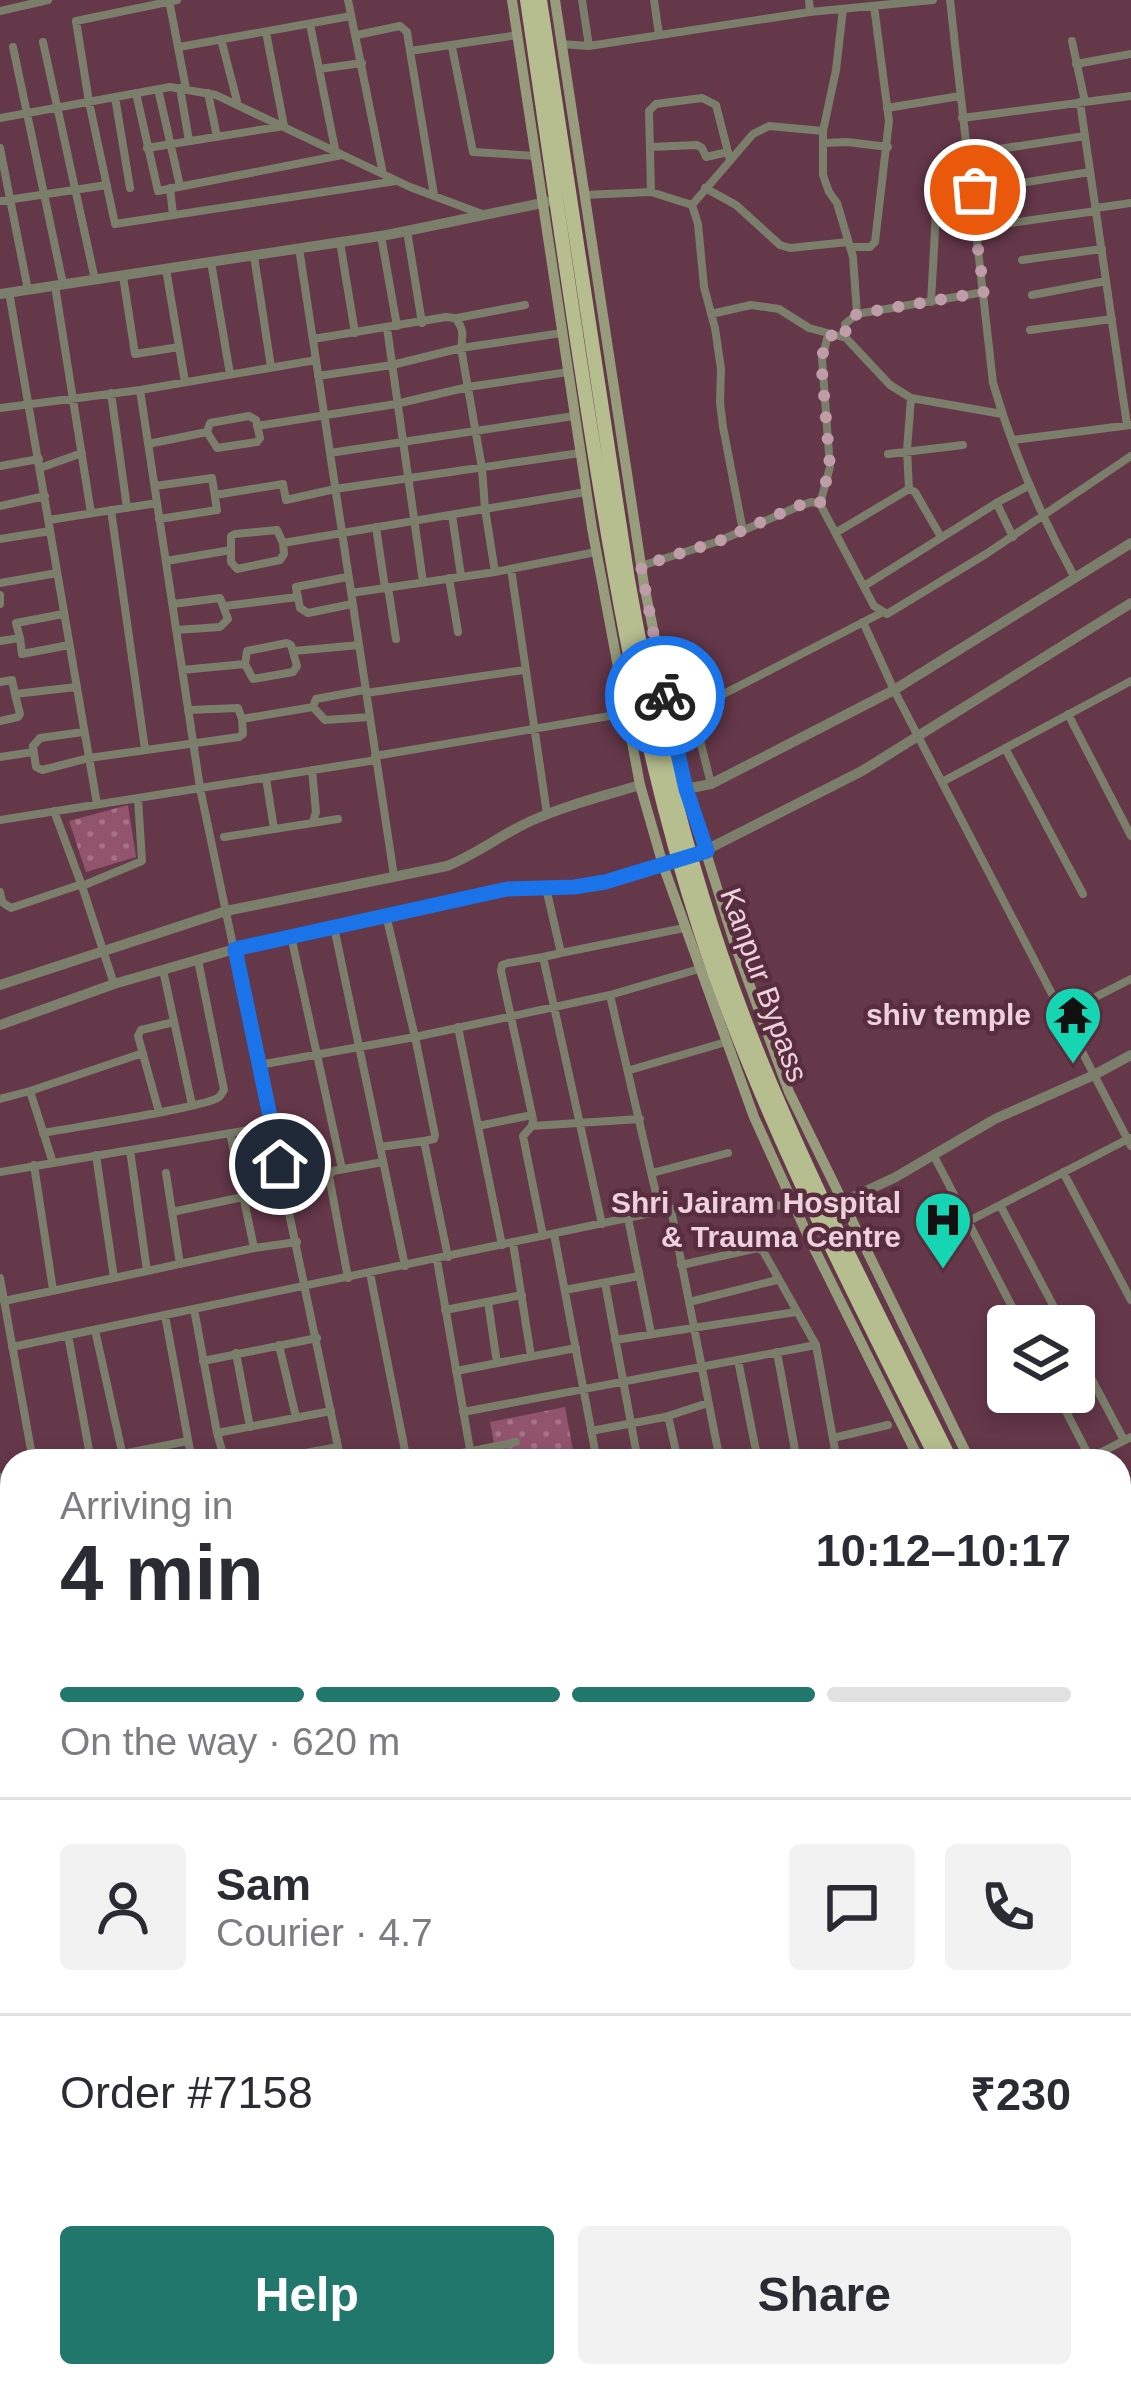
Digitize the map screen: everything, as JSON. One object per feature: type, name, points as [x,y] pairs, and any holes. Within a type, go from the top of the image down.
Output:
[{"type":"highway","name":"Kanpur Bypass","points":[[527,0],[623,630],[668,824],[700,931],[792,1166],[932,1449]]},
{"type":"highway","name":"Kanpur Bypass","points":[[540,0],[628,580],[680,822],[733,987],[789,1127],[945,1449]]},
{"type":"main road","points":[[512,0],[596,552],[640,785],[662,865],[754,1117],[914,1449]]},
{"type":"main road","points":[[555,0],[641,566],[686,789],[735,945],[789,1092],[964,1449]]},
{"type":"street","points":[[0,11],[48,0]]},
{"type":"street","points":[[189,141],[172,0],[76,21],[115,224],[396,181]]},
{"type":"street","points":[[348,0],[383,174]]},
{"type":"street","points":[[582,0],[589,46]]},
{"type":"street","points":[[654,0],[659,35]]},
{"type":"street","points":[[809,0],[810,12]]},
{"type":"street","points":[[561,44],[589,46],[810,12],[933,0]]},
{"type":"street","points":[[950,0],[994,383],[1042,516],[1075,578]]},
{"type":"street","points":[[705,188],[736,205],[780,245],[870,247],[875,242],[888,147],[880,4]]},
{"type":"street","points":[[843,9],[823,137],[825,184],[837,203],[849,244],[857,314]]},
{"type":"street","points":[[179,47],[351,16]]},
{"type":"street","points":[[310,24],[339,153]]},
{"type":"street","points":[[357,35],[400,26],[407,32],[434,196]]},
{"type":"street","points":[[266,32],[284,126]]},
{"type":"street","points":[[410,51],[518,35]]},
{"type":"street","points":[[221,39],[237,103]]},
{"type":"street","points":[[1013,440],[1129,425],[1072,41]]},
{"type":"street","points":[[43,42],[95,280]]},
{"type":"street","points":[[452,46],[473,152],[536,156]]},
{"type":"street","points":[[13,47],[59,285],[92,513]]},
{"type":"street","points":[[1076,64],[1131,54]]},
{"type":"street","points":[[319,69],[362,63]]},
{"type":"street","points":[[0,118],[158,89],[208,93],[396,181],[484,215]]},
{"type":"street","points":[[158,89],[170,144],[173,215]]},
{"type":"street","points":[[136,93],[160,191],[339,153]]},
{"type":"street","points":[[208,93],[217,137]]},
{"type":"street","points":[[887,108],[960,96]]},
{"type":"street","points":[[962,118],[1131,96]]},
{"type":"street","points":[[115,97],[130,188]]},
{"type":"street","points":[[651,192],[652,105],[702,98],[716,105],[729,156]]},
{"type":"street","points":[[146,148],[284,126]]},
{"type":"street","points":[[692,206],[729,156],[770,126],[888,147]]},
{"type":"street","points":[[966,154],[1085,136]]},
{"type":"street","points":[[650,147],[700,146],[706,157],[729,156]]},
{"type":"street","points":[[0,148],[5,200],[28,290]]},
{"type":"street","points":[[970,191],[1090,172]]},
{"type":"street","points":[[5,200],[106,184]]},
{"type":"street","points":[[97,804],[30,403],[5,293],[381,236],[584,195],[651,192],[692,206]]},
{"type":"street","points":[[931,302],[937,194]]},
{"type":"street","points":[[975,228],[1131,203]]},
{"type":"street","points":[[692,206],[721,369],[723,427],[743,531]]},
{"type":"street","points":[[407,231],[422,323]]},
{"type":"street","points":[[381,236],[396,404],[423,582]]},
{"type":"street","points":[[340,242],[355,332]]},
{"type":"street","points":[[299,248],[394,876]]},
{"type":"street","points":[[1022,260],[1102,249]]},
{"type":"street","points":[[254,255],[271,367]]},
{"type":"street","points":[[212,262],[230,374]]},
{"type":"street","points":[[166,269],[185,382]]},
{"type":"street","points":[[123,276],[135,354],[179,347]]},
{"type":"street","points":[[1031,295],[1106,281]]},
{"type":"street","points":[[846,338],[845,324],[857,314],[984,292]]},
{"type":"street","points":[[313,339],[525,305]]},
{"type":"street","points":[[712,314],[761,305],[779,309],[797,322],[846,338],[890,385],[911,398],[1002,414]]},
{"type":"street","points":[[455,318],[464,332],[461,349],[496,572]]},
{"type":"street","points":[[1030,330],[1112,319]]},
{"type":"street","points":[[318,376],[562,333]]},
{"type":"street","points":[[829,335],[821,359],[830,467],[820,503],[881,613]]},
{"type":"street","points":[[0,408],[316,360]]},
{"type":"street","points":[[257,425],[568,372]]},
{"type":"street","points":[[140,390],[200,788],[331,1411],[338,1447],[331,1449]]},
{"type":"street","points":[[111,393],[127,508]]},
{"type":"street","points":[[909,489],[911,398]]},
{"type":"street","points":[[249,416],[257,425],[259,441],[220,449],[207,432],[210,423],[249,416]]},
{"type":"street","points":[[330,453],[574,416]]},
{"type":"street","points":[[148,443],[207,432]]},
{"type":"street","points":[[888,454],[963,445]]},
{"type":"street","points":[[0,466],[40,464],[82,453]]},
{"type":"street","points":[[215,495],[283,484],[286,500],[580,453]]},
{"type":"street","points":[[671,722],[881,613],[893,612],[1131,456]]},
{"type":"street","points":[[154,486],[212,478],[215,495],[217,510],[159,519]]},
{"type":"street","points":[[864,586],[1030,484]]},
{"type":"street","points":[[837,532],[909,489]]},
{"type":"street","points":[[909,489],[941,537]]},
{"type":"street","points":[[283,543],[586,492]]},
{"type":"street","points":[[0,506],[45,496]]},
{"type":"street","points":[[0,539],[92,513],[157,503]]},
{"type":"street","points":[[641,566],[743,531],[797,506],[820,503]]},
{"type":"street","points":[[994,504],[1012,537]]},
{"type":"street","points":[[111,510],[145,749]]},
{"type":"street","points":[[452,515],[461,577]]},
{"type":"street","points":[[376,527],[396,639]]},
{"type":"street","points":[[277,530],[284,554],[280,560],[237,569],[231,562],[231,550],[235,534],[277,530]]},
{"type":"street","points":[[686,789],[711,784],[894,690],[1131,543]]},
{"type":"street","points":[[166,561],[231,550]]},
{"type":"street","points":[[347,577],[298,585],[300,608],[308,614],[387,587],[596,552]]},
{"type":"street","points":[[511,568],[547,814]]},
{"type":"street","points":[[0,583],[57,573]]},
{"type":"street","points":[[449,578],[458,632]]},
{"type":"street","points":[[225,606],[297,596]]},
{"type":"street","points":[[173,604],[220,598],[228,619],[222,626],[176,630]]},
{"type":"street","points":[[0,1025],[197,958],[507,889],[605,882],[707,851],[862,771],[1131,603]]},
{"type":"street","points":[[63,614],[16,623],[22,654],[69,645]]},
{"type":"street","points":[[863,622],[1130,1141],[969,1221]]},
{"type":"street","points":[[0,641],[20,638]]},
{"type":"street","points":[[287,643],[292,645],[297,666],[292,672],[253,679],[245,664],[244,653],[287,643]]},
{"type":"street","points":[[294,651],[358,645]]},
{"type":"street","points":[[182,670],[245,664]]},
{"type":"street","points":[[314,707],[316,699],[524,670]]},
{"type":"street","points":[[0,682],[12,680],[20,713],[0,721]]},
{"type":"street","points":[[942,782],[1131,681]]},
{"type":"street","points":[[15,694],[76,687]]},
{"type":"street","points":[[314,707],[325,720],[370,717]]},
{"type":"street","points":[[242,719],[314,707]]},
{"type":"street","points":[[83,732],[40,738],[33,746],[36,767],[42,770],[89,758],[241,736],[238,708],[188,710]]},
{"type":"street","points":[[693,712],[711,784]]},
{"type":"street","points":[[0,820],[626,713]]},
{"type":"street","points":[[1068,714],[1131,836]]},
{"type":"street","points":[[1005,748],[1083,894]]},
{"type":"street","points":[[0,757],[34,752]]},
{"type":"street","points":[[312,770],[316,812],[312,823]]},
{"type":"street","points":[[266,778],[274,829]]},
{"type":"street","points":[[0,986],[226,911],[447,866],[525,823],[640,785]]},
{"type":"street","points":[[0,892],[4,908],[142,861],[138,798]]},
{"type":"street","points":[[54,811],[114,984]]},
{"type":"street","points":[[224,838],[338,819]]},
{"type":"street","points":[[546,886],[562,953]]},
{"type":"street","points":[[380,1148],[434,1139],[435,1135],[386,915]]},
{"type":"street","points":[[334,926],[405,1266]]},
{"type":"street","points":[[542,1236],[523,1136],[532,1126],[532,1115],[502,965],[685,928]]},
{"type":"street","points":[[291,936],[342,1169]]},
{"type":"street","points":[[543,957],[602,1224]]},
{"type":"street","points":[[43,1133],[217,1100],[224,1090],[197,958]]},
{"type":"street","points":[[259,1065],[610,995],[699,969]]},
{"type":"street","points":[[163,970],[192,1106]]},
{"type":"street","points":[[1062,1014],[1131,979]]},
{"type":"street","points":[[610,995],[652,1173],[681,1265],[718,1449]]},
{"type":"street","points":[[159,1112],[138,1039],[141,1030],[174,1022]]},
{"type":"street","points":[[458,1027],[502,1245]]},
{"type":"street","points":[[629,1070],[726,1042]]},
{"type":"street","points":[[0,1099],[143,1053]]},
{"type":"street","points":[[12,1347],[665,1210],[842,1202],[995,1119],[1131,1055]]},
{"type":"street","points":[[30,1091],[52,1163]]},
{"type":"street","points":[[478,1126],[532,1115]]},
{"type":"street","points":[[532,1126],[640,1119]]},
{"type":"street","points":[[0,1172],[272,1126]]},
{"type":"street","points":[[230,1133],[254,1248]]},
{"type":"street","points":[[424,1141],[448,1257]]},
{"type":"street","points":[[130,1150],[147,1271]]},
{"type":"street","points":[[652,1173],[728,1153]]},
{"type":"street","points":[[96,1155],[114,1278]]},
{"type":"street","points":[[934,1156],[1011,1305]]},
{"type":"street","points":[[348,1278],[329,1176],[333,1171],[383,1162]]},
{"type":"street","points":[[34,1165],[53,1290]]},
{"type":"street","points":[[1063,1172],[1131,1300]]},
{"type":"street","points":[[166,1173],[180,1264]]},
{"type":"street","points":[[172,1212],[243,1197]]},
{"type":"street","points":[[999,1205],[1053,1305]]},
{"type":"street","points":[[628,1218],[650,1334]]},
{"type":"street","points":[[554,1234],[595,1449]]},
{"type":"street","points":[[4,1301],[297,1242]]},
{"type":"street","points":[[513,1243],[531,1356]]},
{"type":"street","points":[[681,1265],[758,1248],[763,1251],[816,1345],[835,1449]]},
{"type":"street","points":[[437,1260],[470,1449]]},
{"type":"street","points":[[370,1273],[405,1449]]},
{"type":"street","points":[[565,1290],[640,1276]]},
{"type":"street","points":[[0,1278],[31,1449]]},
{"type":"street","points":[[688,1302],[777,1280]]},
{"type":"street","points":[[605,1283],[636,1449]]},
{"type":"street","points":[[446,1310],[522,1295]]},
{"type":"street","points":[[488,1302],[496,1363]]},
{"type":"street","points":[[194,1310],[222,1449]]},
{"type":"street","points":[[615,1340],[796,1312]]},
{"type":"street","points":[[165,1316],[190,1449]]},
{"type":"street","points":[[95,1330],[121,1449]]},
{"type":"street","points":[[68,1335],[89,1449]]},
{"type":"street","points":[[203,1361],[316,1338]]},
{"type":"street","points":[[463,1412],[816,1345]]},
{"type":"street","points":[[279,1346],[296,1417]]},
{"type":"street","points":[[456,1370],[576,1348]]},
{"type":"street","points":[[777,1352],[795,1449]]},
{"type":"street","points":[[236,1353],[250,1426]]},
{"type":"street","points":[[738,1360],[756,1449]]},
{"type":"street","points":[[0,1364],[15,1361]]},
{"type":"street","points":[[1095,1382],[1128,1438]]},
{"type":"street","points":[[591,1431],[665,1417],[708,1403]]},
{"type":"street","points":[[217,1433],[331,1411]]},
{"type":"street","points":[[1066,1413],[1082,1449]]},
{"type":"street","points":[[665,1417],[675,1449]]},
{"type":"street","points":[[833,1438],[889,1425]]},
{"type":"street","points":[[157,1449],[188,1441]]},
{"type":"street","points":[[494,1449],[516,1442]]},
{"type":"shaded area","points":[[128,805],[136,857],[86,872],[69,821]]},
{"type":"shaded area","points":[[565,1407],[573,1449],[495,1449],[490,1422]]},
{"type":"way so far","points":[[665,696],[641,566],[719,541],[797,506],[820,503],[830,467],[821,359],[824,344],[829,335],[846,338],[845,324],[857,314],[984,292],[970,191],[975,190]]},
{"type":"place","name":"shiv temple","points":[[1073,1066]]},
{"type":"place","name":"Shri Jairam Hospital & Trauma Centre","points":[[943,1271]]},
{"type":"route","points":[[280,1164],[235,949],[507,889],[605,882],[707,851],[686,789],[665,696]]}]
